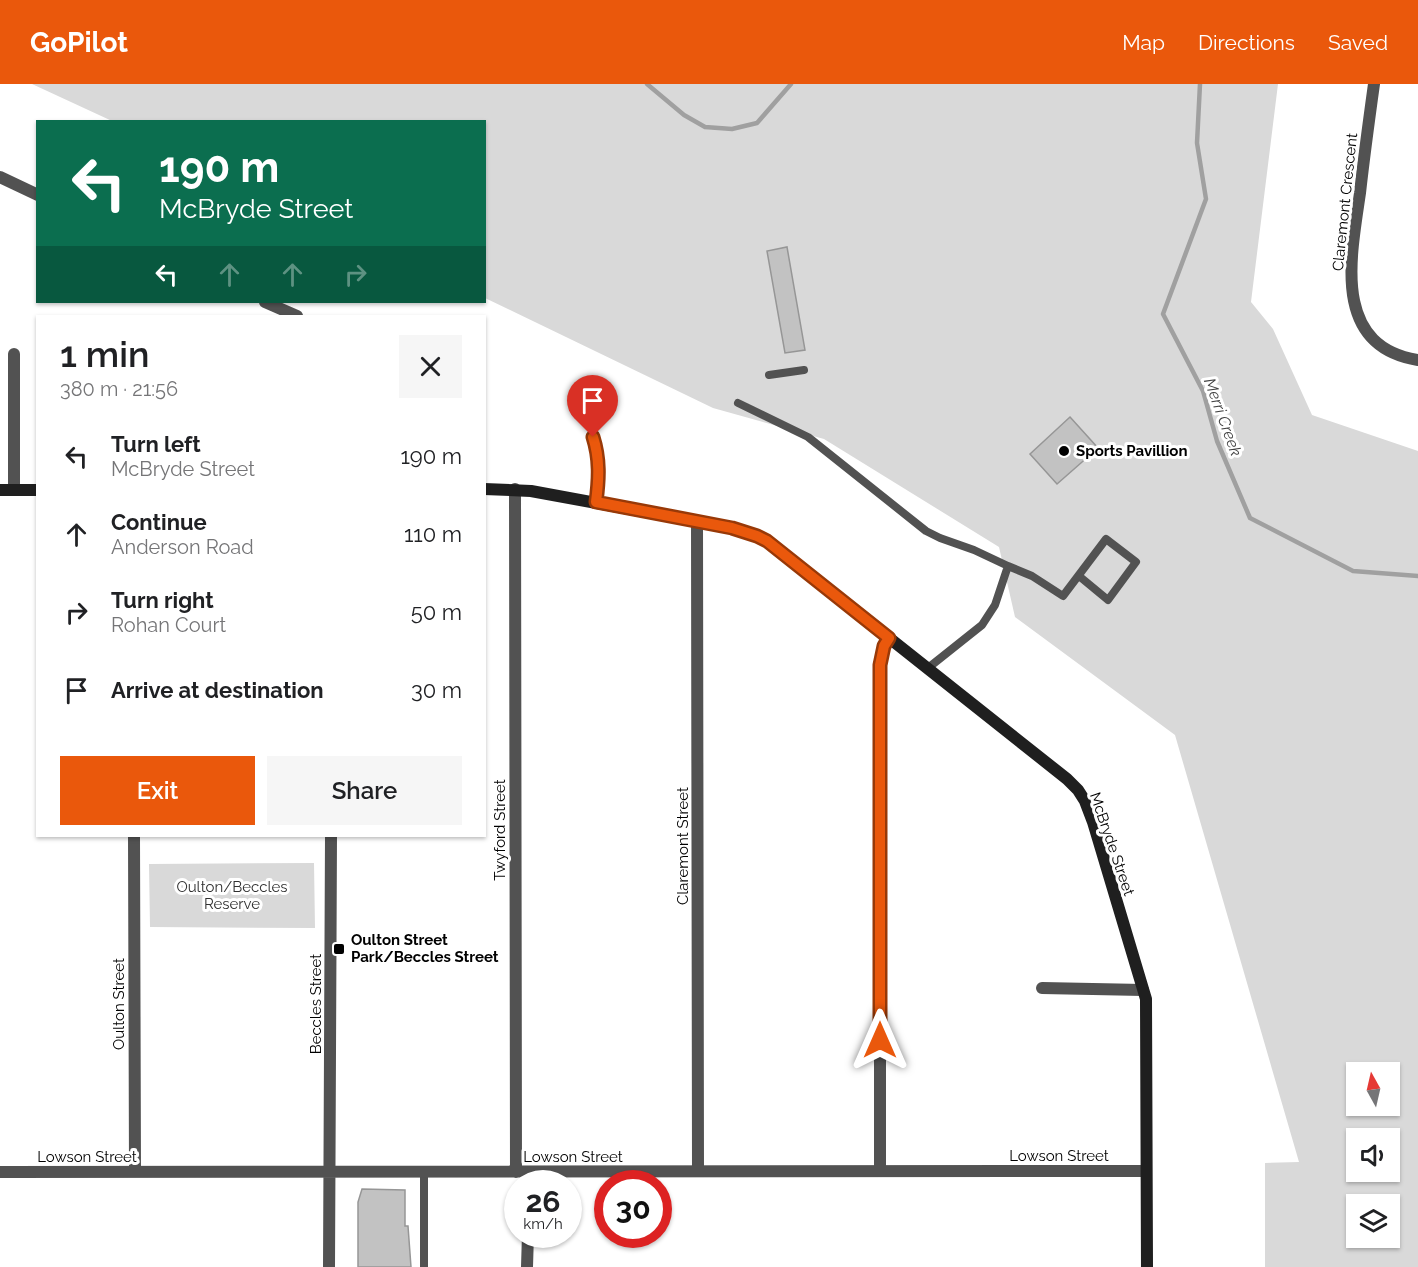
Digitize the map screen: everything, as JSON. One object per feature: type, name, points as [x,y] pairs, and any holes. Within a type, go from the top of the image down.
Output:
[{"type":"street","name":"Claremont Crescent","points":[[1374,84],[1352,253],[1352,290],[1360,321],[1368,334],[1382,347],[1398,356],[1418,360]]},
{"type":"street","points":[[0,177],[36,194]]},
{"type":"street","points":[[267,303],[295,315]]},
{"type":"street","points":[[14,354],[14,490]]},
{"type":"street","points":[[593,437],[598,457],[599,475],[596,502]]},
{"type":"street","name":"McBryde Street","points":[[486,489],[515,489],[596,502],[732,528],[767,541],[1059,772],[1078,790],[1093,822],[1143,990],[1146,1008],[1147,1267]]},
{"type":"street","name":"Twyford Street","points":[[515,489],[514,822],[524,1170]]},
{"type":"street","points":[[0,490],[36,490]]},
{"type":"street","name":"Claremont Street","points":[[697,521],[698,1172]]},
{"type":"street","points":[[880,1171],[880,665],[884,646],[889,638]]},
{"type":"street","name":"Oulton Street","points":[[134,837],[135,1172]]},
{"type":"street","name":"Beccles Street","points":[[329,1267],[331,837]]},
{"type":"street","points":[[1042,988],[1143,990]]},
{"type":"street","name":"Lowson Street","points":[[582,1175],[698,1172],[1146,1171]]},
{"type":"street","name":"Lowson Street","points":[[0,1172],[424,1172],[504,1175]]},
{"type":"street","points":[[527,1267],[528,1248]]},
{"type":"lane","points":[[769,375],[804,370]]},
{"type":"lane","points":[[738,403],[808,437],[926,531],[1032,576],[1063,596],[1106,539],[1136,562],[1108,600],[1079,576]]},
{"type":"lane","points":[[928,668],[982,625],[995,605],[1008,566]]},
{"type":"lane","points":[[424,1172],[424,1267]]},
{"type":"green space","points":[[32,84],[1278,84],[1251,302],[1273,329],[1312,415],[1418,451],[1418,1267],[1265,1267],[1265,1163],[1299,1162],[1175,735],[1015,617],[999,547],[824,439],[713,408],[486,298],[486,120],[110,120]]},
{"type":"green space","name":"Oulton/Beccles Reserve","points":[[314,863],[315,928],[150,927],[149,864]]},
{"type":"building","points":[[787,247],[805,350],[785,353],[767,251]]},
{"type":"building","name":"Sports Pavillion","points":[[1070,417],[1098,448],[1057,484],[1030,454]]},
{"type":"building","points":[[362,1189],[405,1190],[405,1226],[408,1226],[411,1267],[358,1267],[358,1202]]},
{"type":"waterway","name":"Merri Creek","points":[[647,84],[684,115],[705,127],[732,129],[757,123],[791,84]]},
{"type":"waterway","name":"Merri Creek","points":[[1200,84],[1197,143],[1206,199],[1163,314],[1203,391],[1217,441],[1250,518],[1353,571],[1418,576]]},
{"type":"place","name":"Sports Pavillion","points":[[1064,451]]},
{"type":"place","name":"Oulton Street Park/Beccles Street","points":[[339,949]]},
{"type":"route","points":[[593,437],[598,457],[599,475],[596,502],[732,528],[757,536],[767,541],[889,638],[884,646],[880,665],[880,1040]]}]
